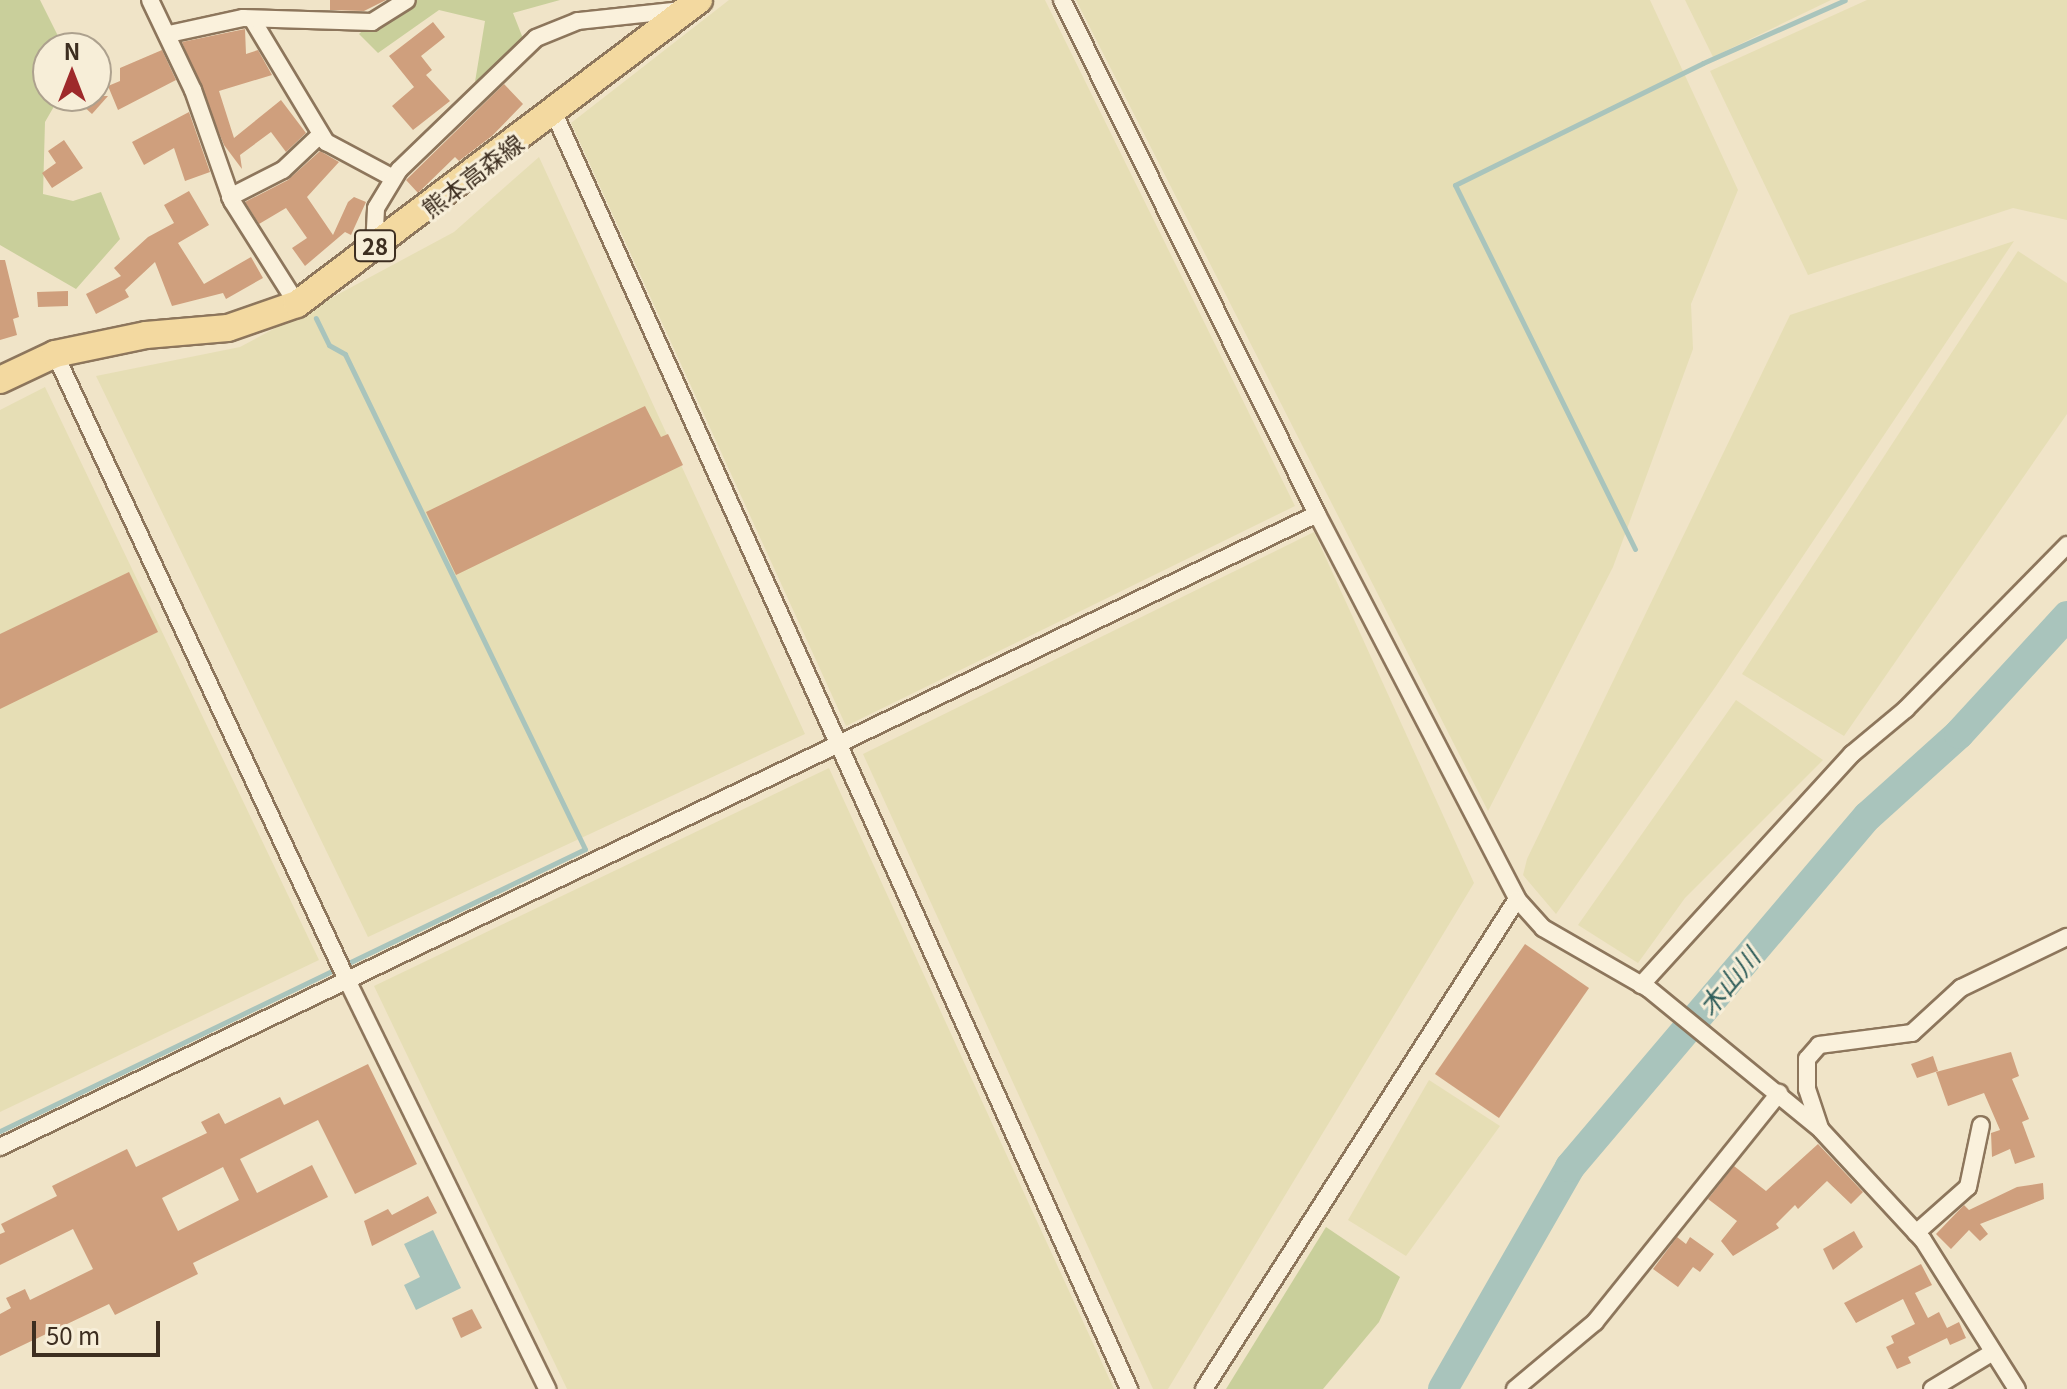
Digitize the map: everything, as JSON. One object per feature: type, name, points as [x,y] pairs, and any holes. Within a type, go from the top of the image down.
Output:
[{"type":"main road","name":"熊本高森線","points":[[0,380],[55,354],[146,335],[228,328],[297,304],[554,113],[693,4]]},
{"type":"street","points":[[150,0],[169,34],[230,197],[297,304]]},
{"type":"street","points":[[169,34],[252,19],[372,22],[407,0]]},
{"type":"street","points":[[1062,0],[1317,514],[1517,899],[1543,928],[1645,987],[1821,1130],[1916,1233],[2017,1389]]},
{"type":"street","points":[[374,247],[376,208],[393,178],[536,38],[578,21],[693,4]]},
{"type":"street","points":[[252,19],[320,135],[393,178]]},
{"type":"street","points":[[554,113],[1129,1389]]},
{"type":"street","points":[[230,197],[283,170],[320,135]]},
{"type":"street","points":[[55,354],[346,978],[547,1389]]},
{"type":"street","points":[[0,1147],[346,978],[1317,514]]},
{"type":"street","points":[[1645,987],[1852,754],[1906,709],[2067,545]]},
{"type":"street","points":[[1204,1389],[1517,899]]},
{"type":"street","points":[[1821,1130],[1807,1089],[1807,1059],[1819,1045],[1912,1033],[1961,988],[2067,937]]},
{"type":"street","points":[[1515,1389],[1595,1322],[1776,1091]]},
{"type":"street","points":[[1916,1233],[1968,1187],[1981,1125]]},
{"type":"street","points":[[1932,1389],[1993,1352]]},
{"type":"shaded area","points":[[729,0],[1045,0],[1295,506],[846,726],[571,123]]},
{"type":"shaded area","points":[[1076,0],[1650,0],[1738,190],[1691,304],[1693,349],[1613,567],[1488,811]]},
{"type":"shaded area","points":[[1685,0],[1831,0],[1713,57]]},
{"type":"shaded area","points":[[1867,0],[2067,0],[2067,220],[2013,208],[1808,275],[1710,71]]},
{"type":"shaded area","points":[[539,157],[805,734],[368,937],[96,376],[240,347],[454,232]]},
{"type":"shaded area","points":[[2014,241],[1716,686],[1556,914],[1523,875],[1527,859],[1790,315]]},
{"type":"shaded area","points":[[2018,251],[2067,283],[2067,414],[1844,736],[1742,674]]},
{"type":"shaded area","points":[[45,387],[319,960],[0,1112],[0,410]]},
{"type":"shaded area","points":[[1314,532],[1474,883],[1168,1389],[1153,1389],[863,754]]},
{"type":"shaded area","points":[[1736,700],[1823,760],[1685,898],[1638,963],[1578,925]]},
{"type":"shaded area","points":[[829,768],[1114,1389],[567,1389],[374,986]]},
{"type":"shaded area","points":[[1429,1080],[1500,1126],[1406,1256],[1348,1220]]},
{"type":"green space","points":[[0,0],[40,0],[56,32],[32,32],[32,112],[51,112],[45,122],[43,194],[73,201],[101,192],[120,239],[76,289],[0,245]]},
{"type":"green space","points":[[395,0],[560,0],[513,13],[524,41],[475,82],[485,21],[439,10],[378,53],[359,34]]},
{"type":"green space","points":[[1326,1227],[1400,1277],[1379,1322],[1323,1389],[1226,1389]]},
{"type":"water","points":[[433,1230],[461,1288],[416,1310],[404,1285],[420,1277],[404,1244]]},
{"type":"building","points":[[330,0],[386,0],[364,11],[330,10]]},
{"type":"building","points":[[433,22],[445,37],[421,56],[432,70],[426,75],[450,101],[413,130],[392,106],[414,87],[389,56]]},
{"type":"building","points":[[245,29],[246,54],[258,50],[272,75],[219,91],[234,138],[281,100],[306,133],[286,152],[271,132],[240,155],[242,169],[224,145],[182,42]]},
{"type":"building","points":[[162,50],[176,80],[118,110],[112,96],[112,84],[120,81],[120,68]]},
{"type":"building","points":[[504,84],[523,104],[492,136],[459,161],[455,157],[418,193],[406,180]]},
{"type":"building","points":[[189,112],[210,172],[185,181],[174,148],[144,165],[132,142]]},
{"type":"building","points":[[64,140],[83,168],[52,188],[42,173],[56,163],[48,151]]},
{"type":"building","points":[[320,151],[339,162],[307,197],[333,235],[348,202],[354,197],[366,202],[351,235],[345,232],[305,266],[292,248],[307,238],[286,208],[259,224],[245,202],[288,180]]},
{"type":"building","points":[[189,191],[209,225],[178,243],[204,284],[251,257],[263,278],[226,299],[223,293],[172,306],[155,262],[125,290],[129,297],[96,314],[86,294],[121,276],[114,268],[148,237],[174,223],[164,205]]},
{"type":"building","points":[[0,260],[5,260],[19,317],[13,319],[17,335],[0,340]]},
{"type":"building","points":[[68,291],[68,306],[38,307],[37,292]]},
{"type":"building","points":[[645,406],[661,437],[668,434],[683,465],[456,575],[426,512]]},
{"type":"building","points":[[129,572],[158,632],[0,709],[0,634]]},
{"type":"building","points":[[1525,944],[1589,988],[1499,1118],[1435,1074]]},
{"type":"building","points":[[2011,1052],[2019,1076],[2012,1079],[2029,1119],[2022,1122],[2035,1157],[2015,1164],[2010,1149],[1992,1157],[1991,1133],[2000,1130],[1984,1093],[1948,1106],[1936,1072]]},
{"type":"building","points":[[1933,1056],[1938,1071],[1917,1078],[1911,1064]]},
{"type":"building","points":[[368,1064],[417,1164],[355,1194],[318,1120],[240,1159],[257,1193],[312,1165],[328,1197],[193,1263],[198,1274],[115,1315],[109,1304],[0,1356],[0,1314],[11,1308],[6,1298],[25,1289],[30,1300],[93,1269],[73,1229],[0,1265],[0,1234],[5,1232],[1,1224],[57,1196],[52,1186],[127,1149],[136,1167],[207,1133],[201,1122],[219,1113],[225,1124],[280,1097],[284,1105]],"holes":[[[223,1167],[239,1200],[178,1231],[162,1198]]]},
{"type":"building","points":[[1818,1144],[1863,1192],[1851,1204],[1827,1181],[1798,1209],[1795,1205],[1776,1224],[1779,1228],[1733,1256],[1721,1241],[1737,1221],[1708,1199],[1734,1166],[1766,1191]]},
{"type":"building","points":[[2043,1183],[2044,1199],[1980,1224],[1988,1234],[1980,1241],[1969,1230],[1951,1249],[1936,1234],[1964,1205],[1969,1210],[2017,1187]]},
{"type":"building","points":[[428,1196],[437,1213],[372,1246],[364,1221],[388,1209],[392,1215]]},
{"type":"building","points":[[1854,1231],[1863,1247],[1833,1270],[1823,1249]]},
{"type":"building","points":[[1677,1237],[1686,1244],[1690,1237],[1714,1254],[1700,1272],[1693,1267],[1678,1287],[1653,1269]]},
{"type":"building","points":[[1921,1264],[1932,1285],[1915,1293],[1928,1318],[1939,1312],[1947,1328],[1959,1322],[1966,1338],[1950,1345],[1947,1338],[1908,1357],[1911,1363],[1897,1369],[1886,1347],[1894,1343],[1891,1336],[1915,1324],[1903,1299],[1856,1323],[1844,1303]]},
{"type":"building","points":[[472,1309],[482,1328],[461,1338],[452,1318]]},
{"type":"waterway","points":[[1635,549],[1455,185],[1703,63],[1845,0]]},
{"type":"waterway","points":[[0,1131],[585,849],[345,354],[329,345],[316,318]]},
{"type":"waterway","name":"木山川","points":[[1443,1389],[1570,1167],[1868,816],[1959,734],[2067,616]]}]
